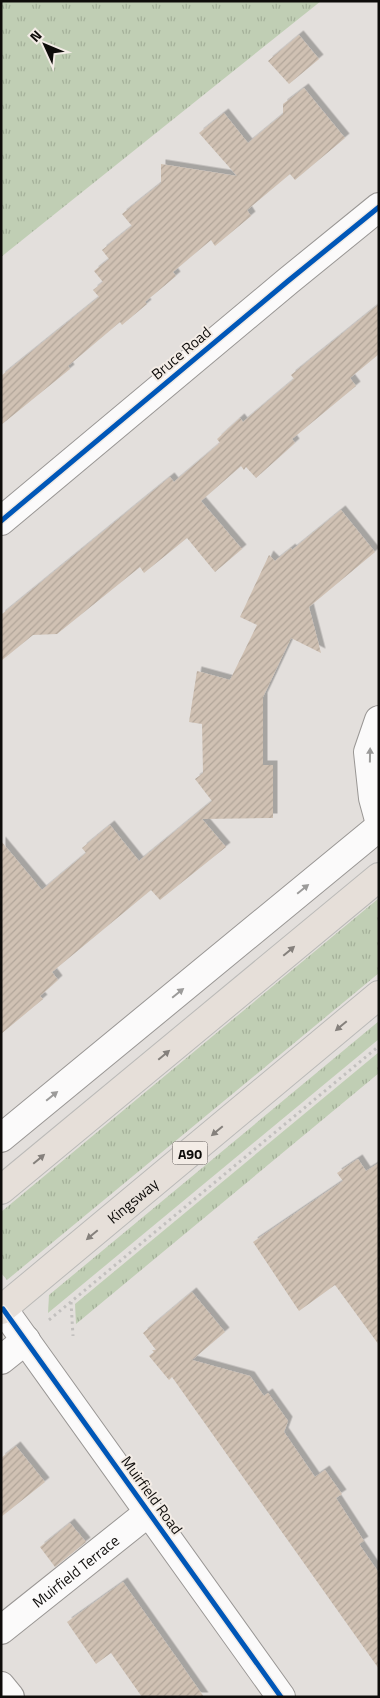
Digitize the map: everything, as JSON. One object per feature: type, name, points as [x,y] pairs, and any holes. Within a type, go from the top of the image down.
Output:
[{"type":"highway","points":[[1,1190],[379,877]]},
{"type":"highway","name":"Kingsway","points":[[2,1310],[379,995]]},
{"type":"street","name":"Bruce Road","points":[[1,521],[379,207]]},
{"type":"street","points":[[379,720],[368,752],[379,820]]},
{"type":"street","points":[[1,1138],[379,827]]},
{"type":"street","name":"Muirfield Road","points":[[2,1310],[26,1340],[281,1697]]},
{"type":"street","points":[[1,1360],[26,1340]]},
{"type":"street","name":"Muirfield Terrace","points":[[1,1630],[149,1512]]},
{"type":"street","points":[[1,1686],[10,1697]]},
{"type":"path","points":[[26,1340],[379,1046]]},
{"type":"path","points":[[71,1301],[73,1336]]},
{"type":"green space","points":[[1,1],[321,1],[1,257]]},
{"type":"green space","points":[[379,898],[379,973],[7,1280],[1,1273],[1,1212]]},
{"type":"green space","points":[[379,1021],[379,1039],[48,1313],[49,1295]]},
{"type":"green space","points":[[379,1052],[379,1073],[76,1324],[75,1304]]},
{"type":"building","points":[[299,35],[319,59],[289,84],[268,61]]},
{"type":"building","points":[[304,88],[345,138],[295,180],[290,174],[247,210],[251,216],[215,246],[211,240],[173,272],[176,276],[145,302],[147,304],[122,325],[120,322],[68,366],[70,369],[1,425],[1,376],[99,297],[93,290],[103,282],[94,271],[109,259],[102,250],[132,226],[122,214],[161,183],[161,164],[237,176],[199,133],[224,113],[248,143],[283,114],[283,104]]},
{"type":"building","points":[[379,304],[379,354],[350,378],[356,386],[292,439],[295,443],[256,478],[246,467],[244,470],[241,466],[201,501],[242,549],[215,572],[187,538],[144,573],[140,567],[57,634],[33,635],[1,661],[1,615],[170,477],[174,482],[220,443],[217,439],[240,418],[243,422],[294,379],[291,375]]},
{"type":"building","points":[[341,510],[375,552],[309,607],[321,653],[291,638],[263,697],[263,765],[273,765],[273,818],[202,819],[226,847],[160,900],[151,890],[52,972],[58,980],[40,996],[43,999],[1,1034],[1,841],[42,890],[86,853],[82,848],[110,825],[139,861],[212,801],[195,779],[203,773],[202,724],[189,722],[197,671],[230,680],[257,625],[240,617],[269,555],[275,561],[291,548],[292,550]]},
{"type":"building","points":[[358,1159],[366,1171],[379,1163],[379,1345],[335,1285],[299,1311],[253,1242],[343,1181],[337,1173]]},
{"type":"building","points":[[192,1292],[225,1332],[192,1360],[250,1376],[264,1396],[268,1393],[288,1421],[284,1432],[315,1477],[325,1470],[342,1494],[336,1498],[364,1541],[359,1544],[379,1573],[379,1669],[172,1377],[169,1380],[149,1356],[154,1352],[152,1350],[156,1350],[143,1333]]},
{"type":"building","points":[[16,1446],[45,1482],[1,1517],[1,1458]]},
{"type":"building","points":[[70,1523],[86,1542],[55,1567],[40,1547]]},
{"type":"building","points":[[123,1582],[204,1697],[142,1697],[111,1653],[96,1664],[67,1622]]},
{"type":"cycle path","points":[[1,521],[379,207]]},
{"type":"cycle path","points":[[3,1309],[281,1697]]}]
